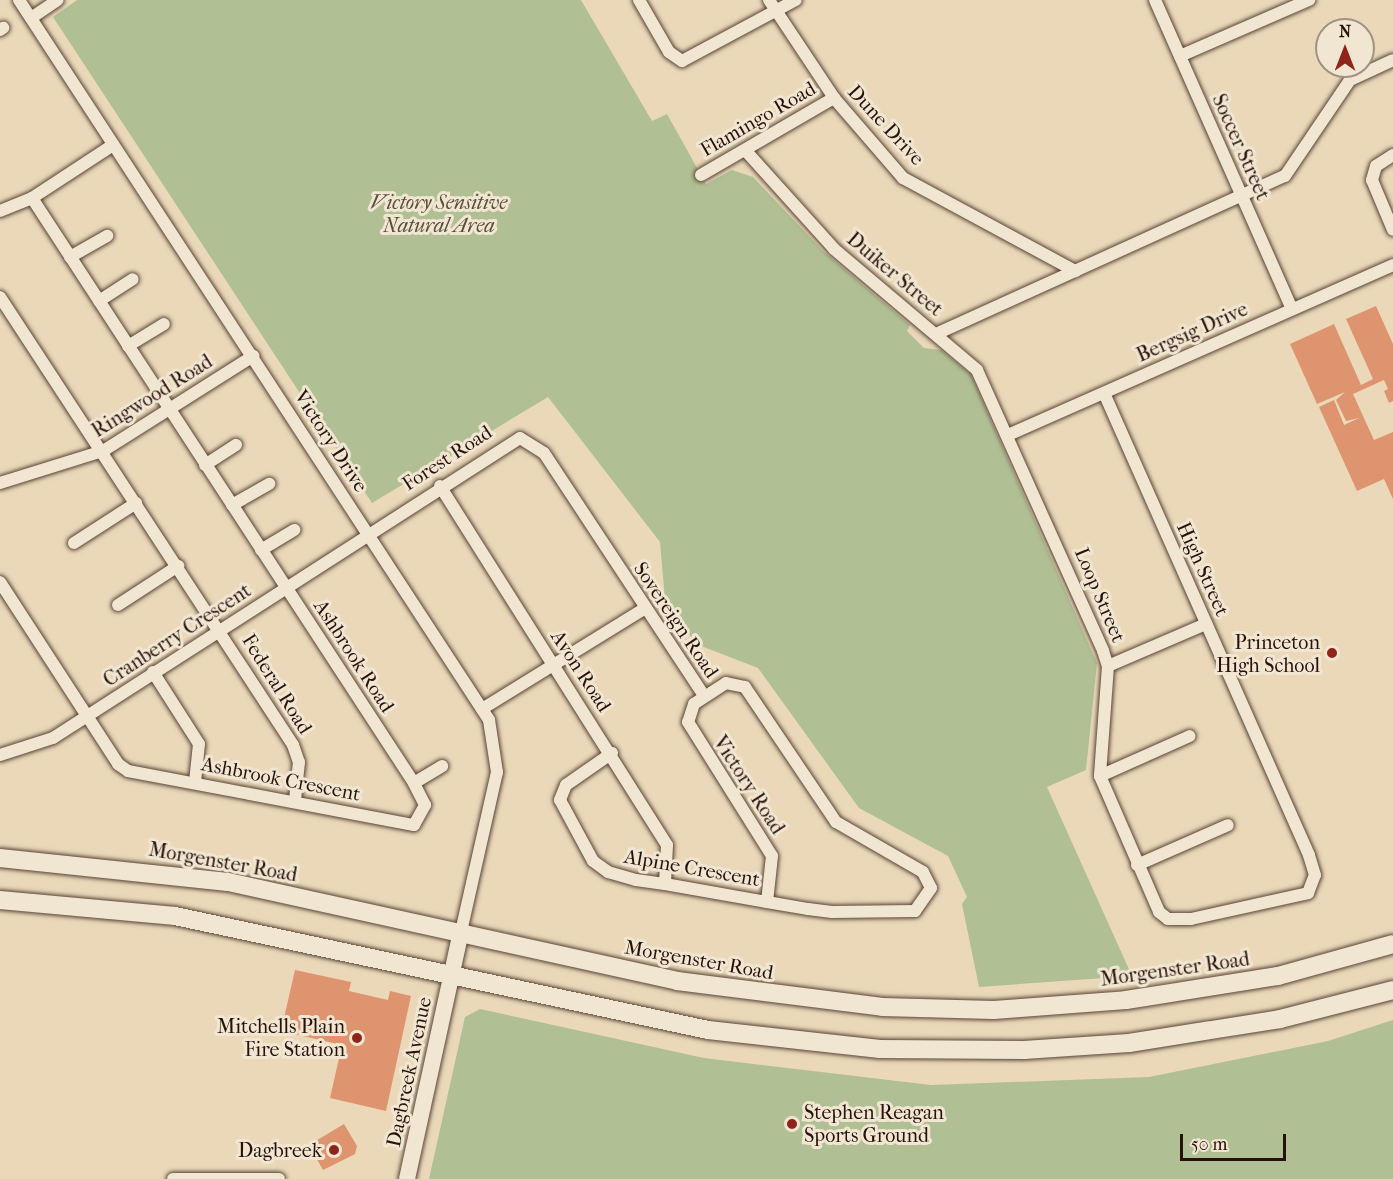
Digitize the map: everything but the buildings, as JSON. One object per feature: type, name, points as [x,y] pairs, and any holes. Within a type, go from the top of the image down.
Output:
[{"type":"main road","name":"Morgenster Road","points":[[0,858],[228,882],[460,936],[677,981],[794,999],[994,1010],[1218,988],[1393,944]]},
{"type":"main road","points":[[0,900],[175,916],[452,973],[708,1030],[909,1050],[1024,1050],[1171,1038],[1280,1019],[1393,990]]},
{"type":"street","name":"Victory Drive","points":[[19,0],[482,709],[496,741],[497,772],[460,936]]},
{"type":"street","points":[[30,18],[58,0]]},
{"type":"street","points":[[639,0],[669,52],[682,61],[796,0]]},
{"type":"street","name":"Dune Drive","points":[[769,0],[834,98],[903,178],[1075,271]]},
{"type":"street","name":"Soccer Street","points":[[1155,0],[1292,309]]},
{"type":"street","points":[[1180,56],[1309,0]]},
{"type":"street","points":[[936,334],[1291,172],[1350,80],[1393,60]]},
{"type":"street","name":"Flamingo Road","points":[[701,175],[834,98]]},
{"type":"street","points":[[0,211],[32,198],[113,144]]},
{"type":"street","name":"Duiker Street","points":[[745,150],[834,249],[977,370],[1008,435]]},
{"type":"street","points":[[1393,155],[1376,166],[1372,180],[1393,230]]},
{"type":"street","name":"Ashbrook Road","points":[[32,198],[414,783]]},
{"type":"street","points":[[70,258],[107,236]]},
{"type":"street","name":"Bergsig Drive","points":[[1008,435],[1393,265]]},
{"type":"street","points":[[99,301],[133,279]]},
{"type":"street","name":"Federal Road","points":[[0,297],[220,630],[297,753],[295,800]]},
{"type":"street","points":[[128,346],[164,324]]},
{"type":"street","name":"Ringwood Road","points":[[0,483],[103,451],[253,356]]},
{"type":"street","name":"High Street","points":[[1104,393],[1309,855],[1315,875],[1308,893],[1191,919],[1168,919],[1159,912]]},
{"type":"street","name":"Loop Street","points":[[1008,435],[1108,666],[1100,776],[1159,912]]},
{"type":"street","name":"Forest Road","points":[[367,533],[520,438]]},
{"type":"street","name":"Sovereign Road","points":[[520,438],[544,453],[644,609],[704,696],[726,683],[745,687],[836,822],[923,872],[931,888],[927,901]]},
{"type":"street","points":[[205,465],[236,445]]},
{"type":"street","points":[[232,505],[269,484]]},
{"type":"street","name":"Avon Road","points":[[440,486],[612,753],[667,846],[665,884]]},
{"type":"street","points":[[74,543],[136,503]]},
{"type":"street","points":[[261,550],[294,530]]},
{"type":"street","name":"Cranberry Crescent","points":[[0,754],[53,738],[287,588],[367,533]]},
{"type":"street","points":[[118,605],[178,566]]},
{"type":"street","name":"Ashbrook Crescent","points":[[0,582],[118,764],[128,771],[295,800],[414,825],[422,818],[425,805],[414,783]]},
{"type":"street","points":[[482,709],[644,609]]},
{"type":"street","points":[[1108,666],[1206,624]]},
{"type":"street","points":[[153,672],[199,744],[195,782]]},
{"type":"street","name":"Victory Road","points":[[704,696],[690,708],[688,722],[772,856],[767,902]]},
{"type":"street","points":[[1100,776],[1190,736]]},
{"type":"street","name":"Alpine Crescent","points":[[612,753],[566,785],[561,807],[601,869],[665,884],[767,902],[879,914],[915,911],[927,901]]},
{"type":"street","points":[[414,783],[442,766]]},
{"type":"street","points":[[1137,865],[1228,825]]},
{"type":"street","name":"Dagbreek Avenue","points":[[407,1179],[460,936]]},
{"type":"street","points":[[173,1179],[273,1179]]},
{"type":"green space","name":"Victory Sensitive Natural Area","points":[[77,0],[581,0],[652,121],[667,114],[706,184],[732,170],[753,177],[823,251],[910,325],[907,331],[924,348],[941,350],[971,375],[1097,663],[1086,770],[1047,787],[1132,976],[979,987],[962,904],[967,897],[948,856],[859,808],[758,668],[696,644],[665,600],[660,542],[548,397],[372,503],[53,17]]},
{"type":"green space","name":"Stephen Reagan Sports Ground","points":[[480,1009],[704,1058],[931,1085],[1149,1077],[1328,1041],[1393,1020],[1393,1179],[429,1179],[465,1017]]},
{"type":"place","name":"Princeton High School","points":[[1332,653]]},
{"type":"place","name":"Mitchells Plain Fire Station","points":[[357,1038]]},
{"type":"place","name":"Stephen Reagan Sports Ground","points":[[792,1124]]},
{"type":"place","name":"Dagbreek","points":[[334,1150]]}]
